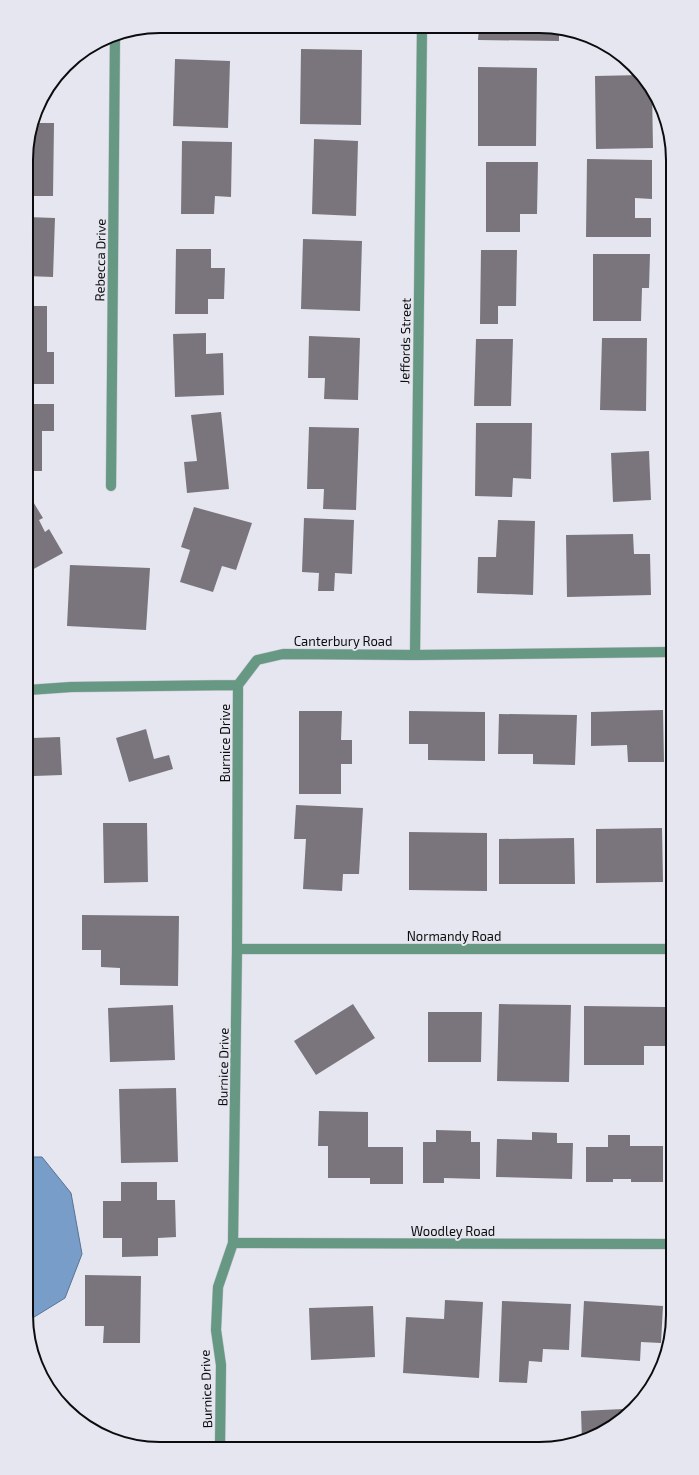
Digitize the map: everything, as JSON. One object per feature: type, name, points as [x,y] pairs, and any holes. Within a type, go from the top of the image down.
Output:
[{"type":"street","name":"Jeffords Street","points":[[415,655],[422,33]]},
{"type":"street","name":"Rebecca Drive","points":[[111,486],[115,42]]},
{"type":"street","name":"Canterbury Road","points":[[238,686],[257,660],[283,654],[415,655],[666,652]]},
{"type":"street","points":[[33,690],[71,686],[238,686]]},
{"type":"street","name":"Burnice Drive","points":[[220,1442],[221,1365],[216,1330],[218,1287],[233,1243],[237,949],[238,686]]},
{"type":"street","name":"Normandy Road","points":[[237,949],[666,949]]},
{"type":"street","name":"Woodley Road","points":[[233,1243],[666,1244]]},
{"type":"water","points":[[33,1157],[42,1157],[71,1193],[82,1254],[65,1298],[33,1318]]},
{"type":"building","points":[[479,33],[559,34],[559,41],[478,40]]},
{"type":"building","points":[[301,49],[362,50],[361,125],[300,124]]},
{"type":"building","points":[[175,59],[230,61],[228,128],[173,126]]},
{"type":"building","points":[[478,67],[537,68],[536,146],[478,146]]},
{"type":"building","points":[[633,75],[640,83],[652,103],[653,148],[596,149],[595,76]]},
{"type":"building","points":[[38,123],[54,123],[53,196],[33,196],[33,151]]},
{"type":"building","points":[[314,139],[358,141],[356,216],[312,214]]},
{"type":"building","points":[[182,141],[232,142],[231,197],[215,196],[214,214],[181,214]]},
{"type":"building","points":[[587,159],[652,160],[652,199],[635,198],[635,218],[651,218],[651,237],[586,237]]},
{"type":"building","points":[[486,162],[538,162],[537,214],[520,214],[520,232],[486,232]]},
{"type":"building","points":[[33,217],[55,218],[53,277],[33,276]]},
{"type":"building","points":[[303,239],[362,241],[360,311],[301,309]]},
{"type":"building","points":[[176,249],[211,249],[211,268],[225,268],[224,299],[208,299],[208,314],[175,314]]},
{"type":"building","points":[[481,250],[517,250],[516,306],[498,306],[498,324],[480,324]]},
{"type":"building","points":[[593,254],[650,254],[649,288],[642,288],[641,321],[593,321]]},
{"type":"building","points":[[33,306],[47,306],[47,352],[54,352],[54,384],[33,384]]},
{"type":"building","points":[[206,333],[206,354],[223,353],[224,395],[175,397],[173,334]]},
{"type":"building","points":[[309,336],[360,338],[358,400],[324,399],[325,378],[308,378]]},
{"type":"building","points":[[602,338],[647,338],[646,411],[600,410]]},
{"type":"building","points":[[476,339],[513,339],[511,406],[474,406]]},
{"type":"building","points":[[33,404],[54,404],[54,431],[42,431],[42,471],[33,471]]},
{"type":"building","points":[[221,412],[229,489],[187,493],[184,462],[197,461],[191,415]]},
{"type":"building","points":[[476,423],[532,423],[531,479],[513,478],[512,497],[475,496]]},
{"type":"building","points":[[309,427],[359,428],[356,510],[323,509],[324,489],[307,489]]},
{"type":"building","points":[[649,451],[651,500],[613,502],[611,453]]},
{"type":"building","points":[[33,502],[43,518],[39,520],[45,532],[49,529],[63,553],[33,569]]},
{"type":"building","points":[[194,507],[252,523],[236,570],[222,566],[213,592],[180,582],[190,550],[181,547]]},
{"type":"building","points":[[304,518],[354,520],[352,574],[335,573],[334,591],[318,591],[319,573],[302,572]]},
{"type":"building","points":[[498,520],[535,521],[533,595],[477,593],[478,557],[496,557]]},
{"type":"building","points":[[633,534],[634,554],[650,554],[651,595],[567,597],[566,535]]},
{"type":"building","points":[[70,565],[150,568],[146,630],[67,626]]},
{"type":"building","points":[[663,710],[664,762],[628,762],[627,745],[591,746],[591,712]]},
{"type":"building","points":[[299,711],[342,711],[341,740],[352,740],[352,764],[341,764],[341,794],[299,794]]},
{"type":"building","points":[[409,711],[485,712],[485,761],[428,760],[428,744],[409,744]]},
{"type":"building","points":[[499,714],[577,715],[575,765],[533,764],[533,754],[498,754]]},
{"type":"building","points":[[146,729],[154,759],[169,755],[173,769],[129,782],[116,738]]},
{"type":"building","points":[[60,737],[62,775],[34,776],[33,738]]},
{"type":"building","points":[[296,805],[363,808],[359,874],[343,874],[342,891],[303,889],[306,839],[294,839]]},
{"type":"building","points":[[103,823],[147,823],[148,882],[104,883]]},
{"type":"building","points":[[662,828],[663,882],[596,883],[596,829]]},
{"type":"building","points":[[409,832],[487,833],[487,891],[409,890]]},
{"type":"building","points":[[574,838],[575,884],[499,884],[499,839]]},
{"type":"building","points":[[82,915],[179,916],[178,986],[120,985],[120,968],[101,967],[101,950],[82,950]]},
{"type":"building","points":[[353,1004],[375,1038],[316,1075],[294,1041]]},
{"type":"building","points":[[499,1004],[571,1005],[569,1082],[497,1081]]},
{"type":"building","points":[[173,1005],[175,1060],[110,1062],[108,1008]]},
{"type":"building","points":[[584,1006],[665,1007],[665,1046],[644,1046],[644,1065],[584,1065]]},
{"type":"building","points":[[428,1012],[482,1012],[481,1062],[428,1062]]},
{"type":"building","points":[[176,1088],[178,1162],[121,1163],[119,1089]]},
{"type":"building","points":[[319,1111],[368,1112],[368,1147],[403,1147],[403,1184],[370,1184],[370,1178],[328,1178],[328,1146],[318,1146]]},
{"type":"building","points":[[436,1130],[471,1131],[471,1142],[480,1142],[480,1179],[444,1178],[444,1183],[423,1183],[423,1142],[436,1142]]},
{"type":"building","points":[[532,1132],[557,1133],[557,1143],[573,1143],[572,1179],[496,1177],[497,1139],[532,1140]]},
{"type":"building","points":[[608,1135],[630,1135],[630,1146],[663,1146],[663,1182],[631,1182],[631,1179],[613,1179],[613,1182],[586,1182],[586,1147],[608,1147]]},
{"type":"building","points":[[121,1182],[157,1182],[157,1200],[175,1200],[176,1237],[158,1238],[158,1256],[122,1257],[122,1238],[103,1238],[103,1201],[121,1201]]},
{"type":"building","points":[[85,1275],[141,1276],[140,1343],[103,1343],[104,1326],[85,1326]]},
{"type":"building","points":[[445,1300],[483,1302],[479,1378],[403,1373],[406,1317],[444,1319]]},
{"type":"building","points":[[502,1301],[571,1304],[569,1350],[543,1349],[542,1362],[529,1361],[527,1383],[499,1382]]},
{"type":"building","points":[[584,1301],[663,1306],[661,1343],[641,1342],[640,1361],[581,1357]]},
{"type":"building","points":[[373,1306],[375,1357],[311,1360],[309,1308]]},
{"type":"building","points":[[623,1409],[623,1411],[610,1421],[582,1434],[581,1411]]}]
